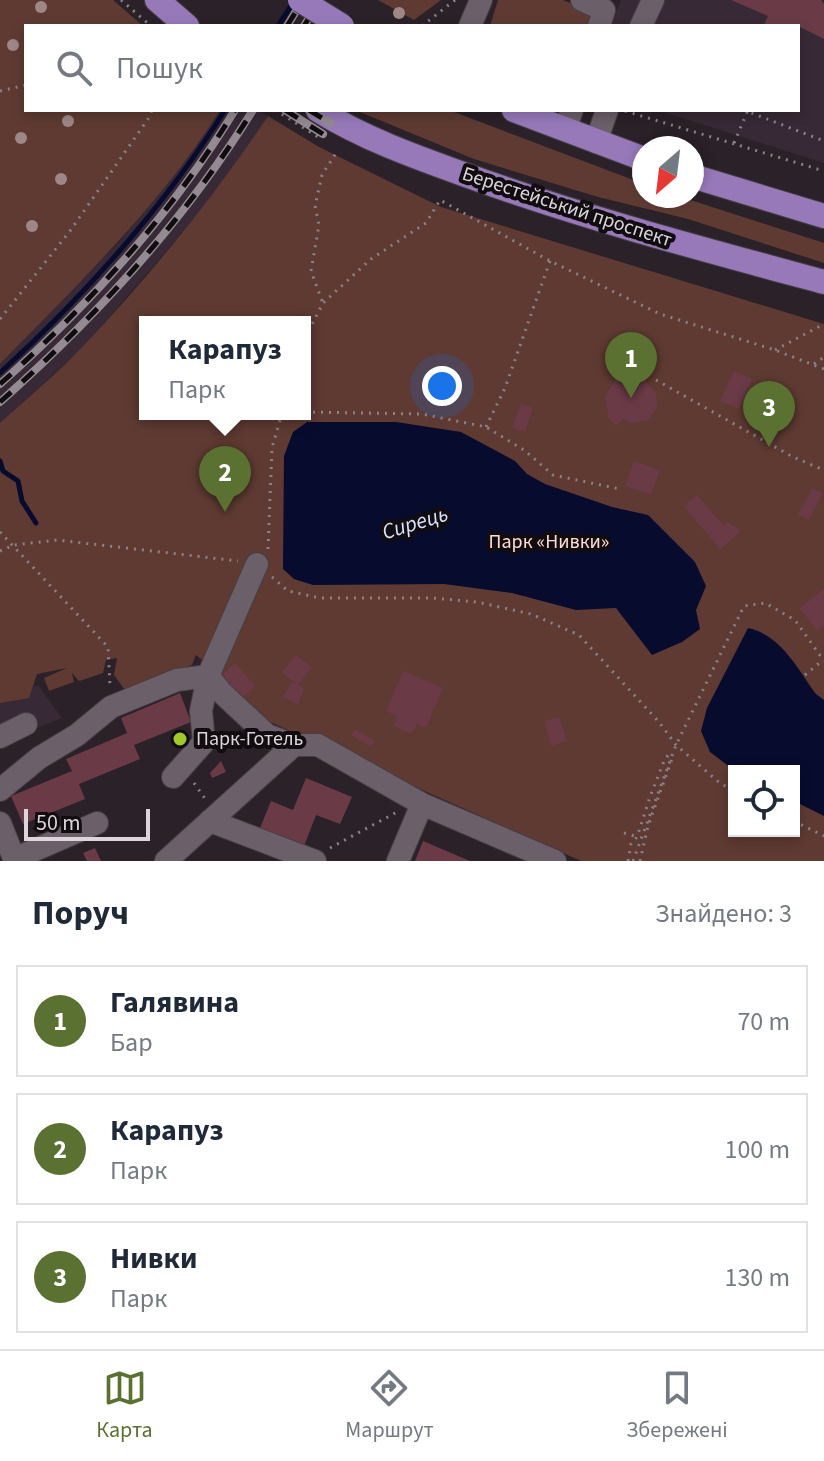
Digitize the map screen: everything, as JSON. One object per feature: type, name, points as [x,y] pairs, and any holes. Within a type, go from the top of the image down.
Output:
[{"type":"main road","points":[[157,0],[185,24]]},
{"type":"main road","points":[[300,0],[339,24]]},
{"type":"main road","points":[[525,112],[568,120],[596,142],[632,155]]},
{"type":"main road","name":"Берестейський проспект","points":[[323,122],[515,193],[676,242],[824,282]]},
{"type":"main road","points":[[704,180],[824,216]]},
{"type":"street","points":[[471,24],[481,0]]},
{"type":"street","points":[[582,0],[604,10],[600,24]]},
{"type":"street","points":[[642,24],[653,0]]},
{"type":"street","points":[[596,142],[606,112]]},
{"type":"street","points":[[177,772],[204,742],[201,711],[208,676],[257,564]]},
{"type":"street","points":[[208,676],[267,735],[294,745],[318,745],[422,804],[555,861]]},
{"type":"street","points":[[0,790],[111,707],[177,680],[208,676]]},
{"type":"street","points":[[0,737],[26,724]]},
{"type":"street","points":[[166,861],[210,814],[294,745]]},
{"type":"street","points":[[398,861],[422,804]]},
{"type":"street","points":[[210,814],[312,860]]},
{"type":"street","points":[[0,823],[14,860],[97,823]]},
{"type":"path","points":[[121,0],[149,24]]},
{"type":"path","points":[[425,24],[455,0]]},
{"type":"path","points":[[0,91],[24,85]]},
{"type":"path","points":[[0,319],[70,231],[151,112]]},
{"type":"path","points":[[283,112],[323,122]]},
{"type":"path","points":[[629,112],[824,171]]},
{"type":"path","points":[[734,145],[746,112]]},
{"type":"path","points":[[752,112],[824,141]]},
{"type":"path","points":[[323,303],[311,271],[319,225],[315,206],[322,175],[338,150]]},
{"type":"path","points":[[311,326],[323,303],[371,259],[426,223],[440,200],[550,261],[660,314],[775,350],[824,369]]},
{"type":"path","points":[[486,427],[505,388],[550,261]]},
{"type":"path","points":[[775,350],[824,324]]},
{"type":"path","points":[[812,365],[824,357]]},
{"type":"path","points":[[656,380],[793,457],[824,470]]},
{"type":"path","points":[[311,412],[422,414],[486,427],[524,450],[553,475],[620,489]]},
{"type":"path","points":[[257,564],[268,552],[272,448],[280,420]]},
{"type":"path","points":[[0,532],[108,647],[107,663]]},
{"type":"path","points":[[0,551],[14,545],[57,540],[257,564],[288,591],[320,598],[432,598],[477,602],[531,614],[579,635],[659,722],[676,745],[728,787]]},
{"type":"path","points":[[631,861],[676,745],[744,606],[765,603],[795,620],[824,660],[805,675]]},
{"type":"path","points":[[640,861],[648,826],[672,764],[676,745]]},
{"type":"path","points":[[177,772],[210,814]]},
{"type":"path","points":[[312,860],[397,812]]},
{"type":"path","points":[[800,824],[824,836]]},
{"type":"path","points":[[624,833],[640,838]]},
{"type":"path","points":[[631,861],[631,844],[640,838]]},
{"type":"shaded area","points":[[621,0],[824,0],[824,163],[663,112],[800,112],[800,24],[611,24]]},
{"type":"shaded area","points":[[219,112],[261,112],[268,116],[227,179],[84,346],[0,423],[0,364],[121,240]]},
{"type":"shaded area","points":[[38,685],[62,718],[0,743],[0,700]]},
{"type":"green space","points":[[0,0],[113,0],[141,24],[24,24],[24,112],[219,112],[172,179],[145,211],[0,364]]},
{"type":"green space","points":[[378,0],[441,0],[414,20]]},
{"type":"green space","points":[[498,0],[563,0],[599,15],[597,24],[491,24]]},
{"type":"green space","points":[[360,112],[454,112],[632,179],[632,205],[474,159]]},
{"type":"green space","name":"Парк «Нивки»","points":[[268,116],[319,147],[441,207],[824,324],[824,861],[581,861],[257,716],[221,676],[196,655],[192,665],[125,690],[114,675],[117,658],[106,660],[103,673],[79,681],[72,673],[74,682],[49,691],[44,678],[67,668],[37,674],[29,698],[0,703],[0,423],[65,364],[181,234]]},
{"type":"green space","points":[[704,204],[824,243],[824,263],[688,219],[643,208],[704,208]]},
{"type":"water","name":"Сирець","points":[[307,422],[396,422],[461,432],[515,461],[527,474],[545,484],[612,507],[648,515],[695,562],[706,586],[696,610],[700,629],[682,642],[652,655],[616,608],[576,610],[512,593],[444,584],[313,585],[294,579],[283,569],[284,456],[293,432]]},
{"type":"water","points":[[748,628],[779,645],[824,700],[824,816],[800,804],[800,765],[728,766],[710,752],[701,731],[707,708]]},
{"type":"building","points":[[731,0],[821,0],[824,4],[824,39],[800,27],[800,24],[764,24],[768,16]]},
{"type":"building","points":[[635,371],[637,379],[645,381],[656,392],[657,408],[648,420],[632,423],[623,419],[616,426],[609,418],[605,397],[616,378]]},
{"type":"building","points":[[734,371],[752,379],[739,409],[720,401]]},
{"type":"building","points":[[521,403],[533,408],[525,432],[512,428]]},
{"type":"building","points":[[634,461],[660,470],[651,495],[625,486]]},
{"type":"building","points":[[812,488],[823,493],[809,520],[798,515]]},
{"type":"building","points":[[697,495],[723,525],[727,522],[741,531],[720,549],[684,506]]},
{"type":"building","points":[[824,589],[824,626],[817,631],[800,608]]},
{"type":"building","points":[[295,655],[312,667],[298,685],[282,672]]},
{"type":"building","points":[[235,663],[255,686],[241,699],[221,676]]},
{"type":"building","points":[[403,671],[443,688],[426,728],[417,724],[412,734],[393,726],[397,716],[386,711]]},
{"type":"building","points":[[292,682],[304,688],[298,705],[283,697]]},
{"type":"building","points":[[180,693],[191,722],[134,745],[140,759],[79,784],[85,799],[23,824],[11,796],[72,771],[66,759],[127,733],[121,718]]},
{"type":"building","points":[[559,717],[567,741],[551,746],[544,721]]},
{"type":"building","points":[[355,729],[375,741],[371,747],[351,735]]},
{"type":"building","points":[[221,761],[226,772],[212,778],[210,773]]},
{"type":"building","points":[[306,778],[352,797],[340,824],[316,815],[304,846],[260,828],[271,801],[293,810]]},
{"type":"building","points":[[423,841],[470,861],[415,861]]},
{"type":"building","points":[[95,848],[101,861],[87,861],[83,853]]},
{"type":"waterway","points":[[279,24],[294,1]]},
{"type":"waterway","points":[[0,373],[62,313],[121,249],[176,181],[224,112]]},
{"type":"waterway","points":[[0,461],[3,471],[18,481],[22,501],[36,523]]},
{"type":"railway","points":[[288,24],[303,0]]},
{"type":"railway","points":[[305,24],[320,0]]},
{"type":"railway","points":[[0,384],[66,322],[128,256],[185,185],[234,112]]},
{"type":"railway","points":[[0,402],[36,370],[137,265],[198,190],[252,112]]},
{"type":"railway","points":[[288,112],[323,134]]},
{"type":"railway","points":[[312,112],[330,123]]},
{"type":"place","name":"Галявина","points":[[631,398]]},
{"type":"place","name":"Нивки","points":[[769,447]]},
{"type":"place","name":"Карапуз","points":[[225,512]]},
{"type":"place","name":"Парк-Готель","points":[[180,739]]}]
